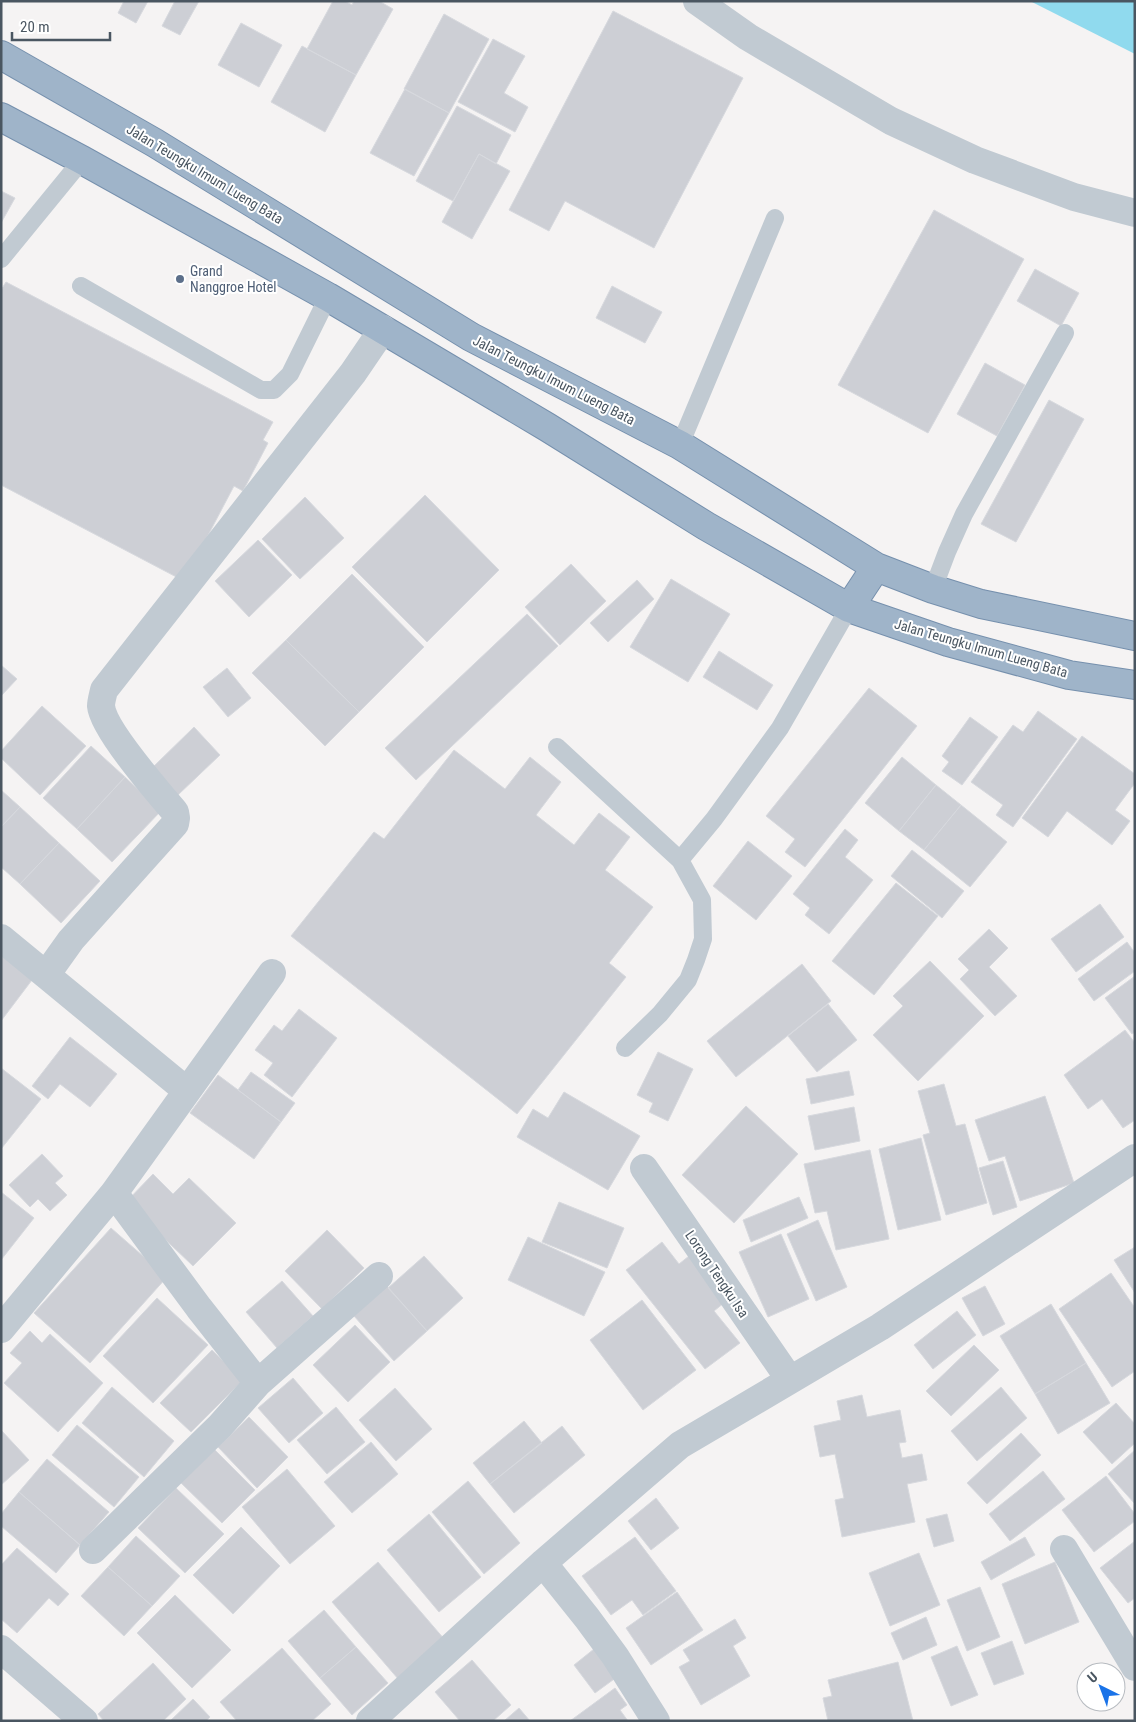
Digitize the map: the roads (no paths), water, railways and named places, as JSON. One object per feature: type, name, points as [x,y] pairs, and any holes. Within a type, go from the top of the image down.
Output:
[{"type":"highway","name":"Jalan Teungku Imum Lueng Bata","points":[[1,55],[156,143],[471,337],[680,445],[876,567],[933,589],[981,604],[1135,636]]},
{"type":"highway","name":"Jalan Teungku Imum Lueng Bata","points":[[1,117],[328,297],[546,427],[706,526],[849,608],[958,645],[1069,675],[1135,685]]},
{"type":"highway","points":[[849,608],[876,567]]},
{"type":"street","points":[[697,1],[748,37],[891,121],[984,163],[1074,197],[1135,213]]},
{"type":"street","points":[[46,975],[72,940],[175,824],[175,812],[130,757],[109,724],[101,707],[104,690],[353,373],[383,330]]},
{"type":"street","points":[[1,938],[187,1091]]},
{"type":"street","points":[[4,1319],[114,1193],[272,973]]},
{"type":"street","points":[[370,1721],[543,1563],[680,1445],[880,1327],[1135,1158]]},
{"type":"street","name":"Lorong Tengku Isa","points":[[644,1168],[790,1380]]},
{"type":"street","points":[[114,1193],[198,1308],[258,1383]]},
{"type":"street","points":[[93,1550],[220,1426],[258,1383],[379,1276]]},
{"type":"street","points":[[1064,1549],[1135,1668]]},
{"type":"street","points":[[543,1563],[615,1656],[656,1721]]},
{"type":"street","points":[[1,1649],[84,1721]]},
{"type":"lane","points":[[1,259],[82,160]]},
{"type":"lane","points":[[680,445],[775,218]]},
{"type":"lane","points":[[82,286],[261,390],[274,390],[290,374],[328,297]]},
{"type":"lane","points":[[933,589],[964,514],[1065,333]]},
{"type":"lane","points":[[680,860],[714,819],[780,728],[849,608]]},
{"type":"lane","points":[[557,746],[680,860],[702,900],[703,939],[688,980],[660,1014],[625,1048]]},
{"type":"water","points":[[1030,1],[1135,1],[1135,54]]},
{"type":"place","name":"Grand Nanggroe Hotel","points":[[180,279]]}]
